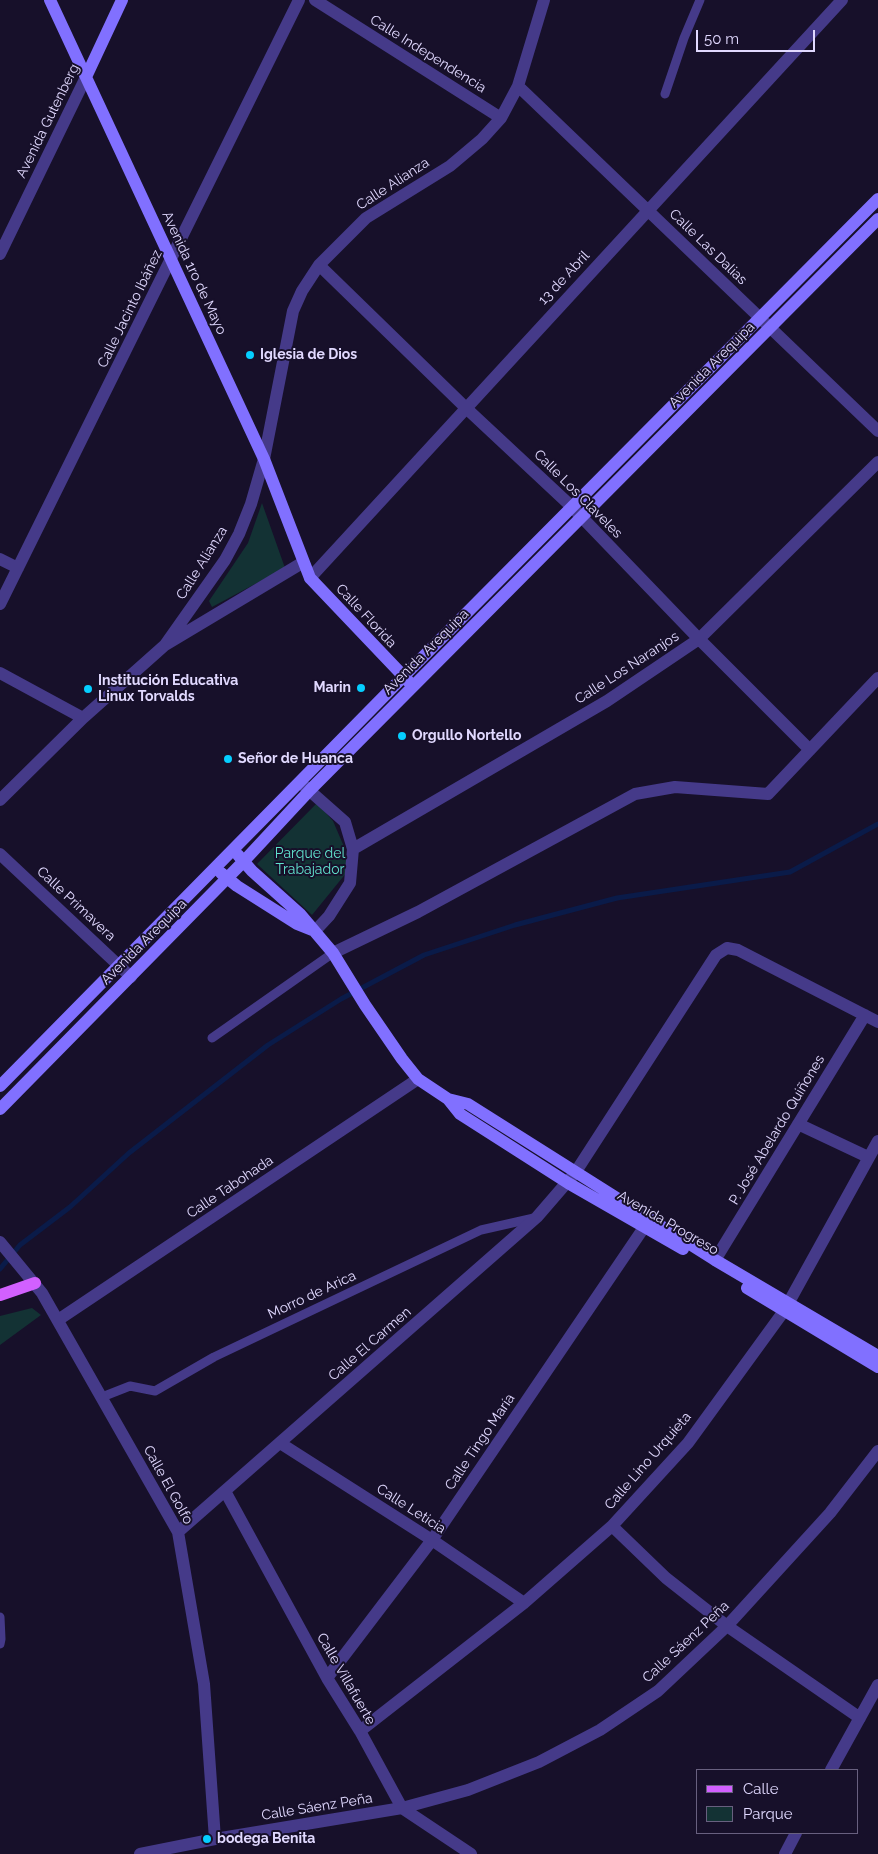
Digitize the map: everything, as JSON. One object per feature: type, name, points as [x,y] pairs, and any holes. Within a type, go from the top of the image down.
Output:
[{"type":"main road","name":"Avenida 1ro de Mayo","points":[[50,0],[264,459],[302,563]]},
{"type":"main road","name":"Avenida Gutenberg","points":[[86,77],[122,0]]},
{"type":"main road","name":"Avenida Arequipa","points":[[0,1108],[244,861],[305,786],[403,677],[878,199]]},
{"type":"main road","name":"Avenida Arequipa","points":[[0,1086],[234,849],[413,686],[878,219]]},
{"type":"main road","name":"Calle Florida","points":[[302,563],[310,578],[413,686]]},
{"type":"main road","name":"Avenida Progreso","points":[[234,849],[244,861],[300,914],[335,956],[365,1005],[418,1079],[448,1099],[460,1114],[568,1184],[649,1223],[715,1260],[878,1366]]},
{"type":"main road","name":"Avenida Progreso","points":[[216,868],[227,878],[297,924],[314,931]]},
{"type":"main road","name":"Avenida Progreso","points":[[448,1099],[468,1104],[576,1173],[649,1223],[786,1307],[878,1356]]},
{"type":"main road","points":[[0,1295],[35,1283]]},
{"type":"street","name":"Calle Jacinto Ibáñez","points":[[0,604],[299,0]]},
{"type":"street","name":"Calle Independencia","points":[[315,0],[500,118]]},
{"type":"street","name":"Calle Alianza","points":[[166,645],[207,587],[235,541],[251,504],[264,459],[293,311],[302,291],[319,265],[366,218],[450,166],[482,139],[500,118],[518,86],[544,0]]},
{"type":"street","name":"13 de Abril","points":[[310,578],[842,0]]},
{"type":"street","name":"Avenida Gutenberg","points":[[0,254],[86,77]]},
{"type":"street","name":"Calle Las Dalias","points":[[518,86],[878,431]]},
{"type":"street","name":"Calle Los Claveles","points":[[319,265],[466,408],[572,507],[699,639],[810,750]]},
{"type":"street","name":"Calle Los Naranjos","points":[[353,848],[607,701],[699,639],[878,462]]},
{"type":"street","points":[[0,559],[18,568]]},
{"type":"street","name":"Calle Alianza","points":[[0,800],[83,718],[166,645],[302,563]]},
{"type":"street","points":[[0,673],[83,718]]},
{"type":"street","points":[[335,956],[635,794],[675,787],[768,794],[878,678]]},
{"type":"street","points":[[305,786],[345,822],[353,848],[350,883],[329,916],[314,931]]},
{"type":"street","name":"Calle Primavera","points":[[0,854],[130,977]]},
{"type":"street","name":"Calle El Carmen","points":[[178,1532],[537,1217],[568,1184],[716,955],[727,948],[738,950],[865,1015]]},
{"type":"street","points":[[865,1015],[878,1022]]},
{"type":"street","name":"P. José Abelardo Quiñones","points":[[715,1260],[865,1015]]},
{"type":"street","name":"Calle Tabohada","points":[[58,1320],[418,1079]]},
{"type":"street","points":[[798,1124],[874,1149]]},
{"type":"street","name":"Calle Lino Urquieta","points":[[360,1732],[524,1603],[612,1526],[688,1443],[786,1307],[874,1149]]},
{"type":"street","name":"Calle Tingo María","points":[[327,1678],[432,1540],[649,1223]]},
{"type":"street","name":"Calle El Golfo","points":[[0,1242],[35,1283],[58,1320],[178,1532],[204,1684],[215,1839]]},
{"type":"street","name":"Calle Leticia","points":[[280,1443],[432,1540],[524,1603]]},
{"type":"street","name":"Calle Sáenz Peña","points":[[140,1854],[166,1851],[215,1839],[402,1808],[468,1790],[539,1762],[600,1730],[658,1691],[727,1626],[830,1513],[878,1451]]},
{"type":"street","name":"Calle Villafuerte","points":[[225,1491],[327,1678],[360,1732],[402,1808],[471,1854]]},
{"type":"street","points":[[612,1526],[666,1578],[727,1626],[860,1718]]},
{"type":"street","points":[[832,1769],[878,1685]]},
{"type":"street","points":[[784,1854],[795,1834]]},
{"type":"lane","points":[[665,94],[684,38],[700,0]]},
{"type":"lane","points":[[212,1038],[335,956]]},
{"type":"lane","name":"Morro de Arica","points":[[102,1396],[130,1386],[155,1391],[214,1357],[480,1230],[537,1217]]},
{"type":"lane","points":[[0,1617],[2,1639],[0,1644]]},
{"type":"green space","points":[[262,503],[285,568],[212,607],[209,601],[248,543]]},
{"type":"green space","name":"Parque del Trabajador","points":[[317,803],[333,821],[345,849],[347,872],[312,915],[257,864]]},
{"type":"green space","points":[[32,1308],[41,1315],[0,1345],[0,1316]]},
{"type":"waterway","points":[[0,1269],[20,1245],[70,1207],[129,1153],[268,1045],[341,999],[424,955],[515,925],[617,898],[790,872],[878,824]]},
{"type":"place","name":"Iglesia de Dios","points":[[250,355]]},
{"type":"place","name":"Marin","points":[[361,688]]},
{"type":"place","name":"Institución Educativa Linux Torvalds","points":[[88,689]]},
{"type":"place","name":"Orgullo Nortello","points":[[402,736]]},
{"type":"place","name":"Señor de Huanca","points":[[228,759]]},
{"type":"place","name":"bodega Benita","points":[[207,1839]]}]
